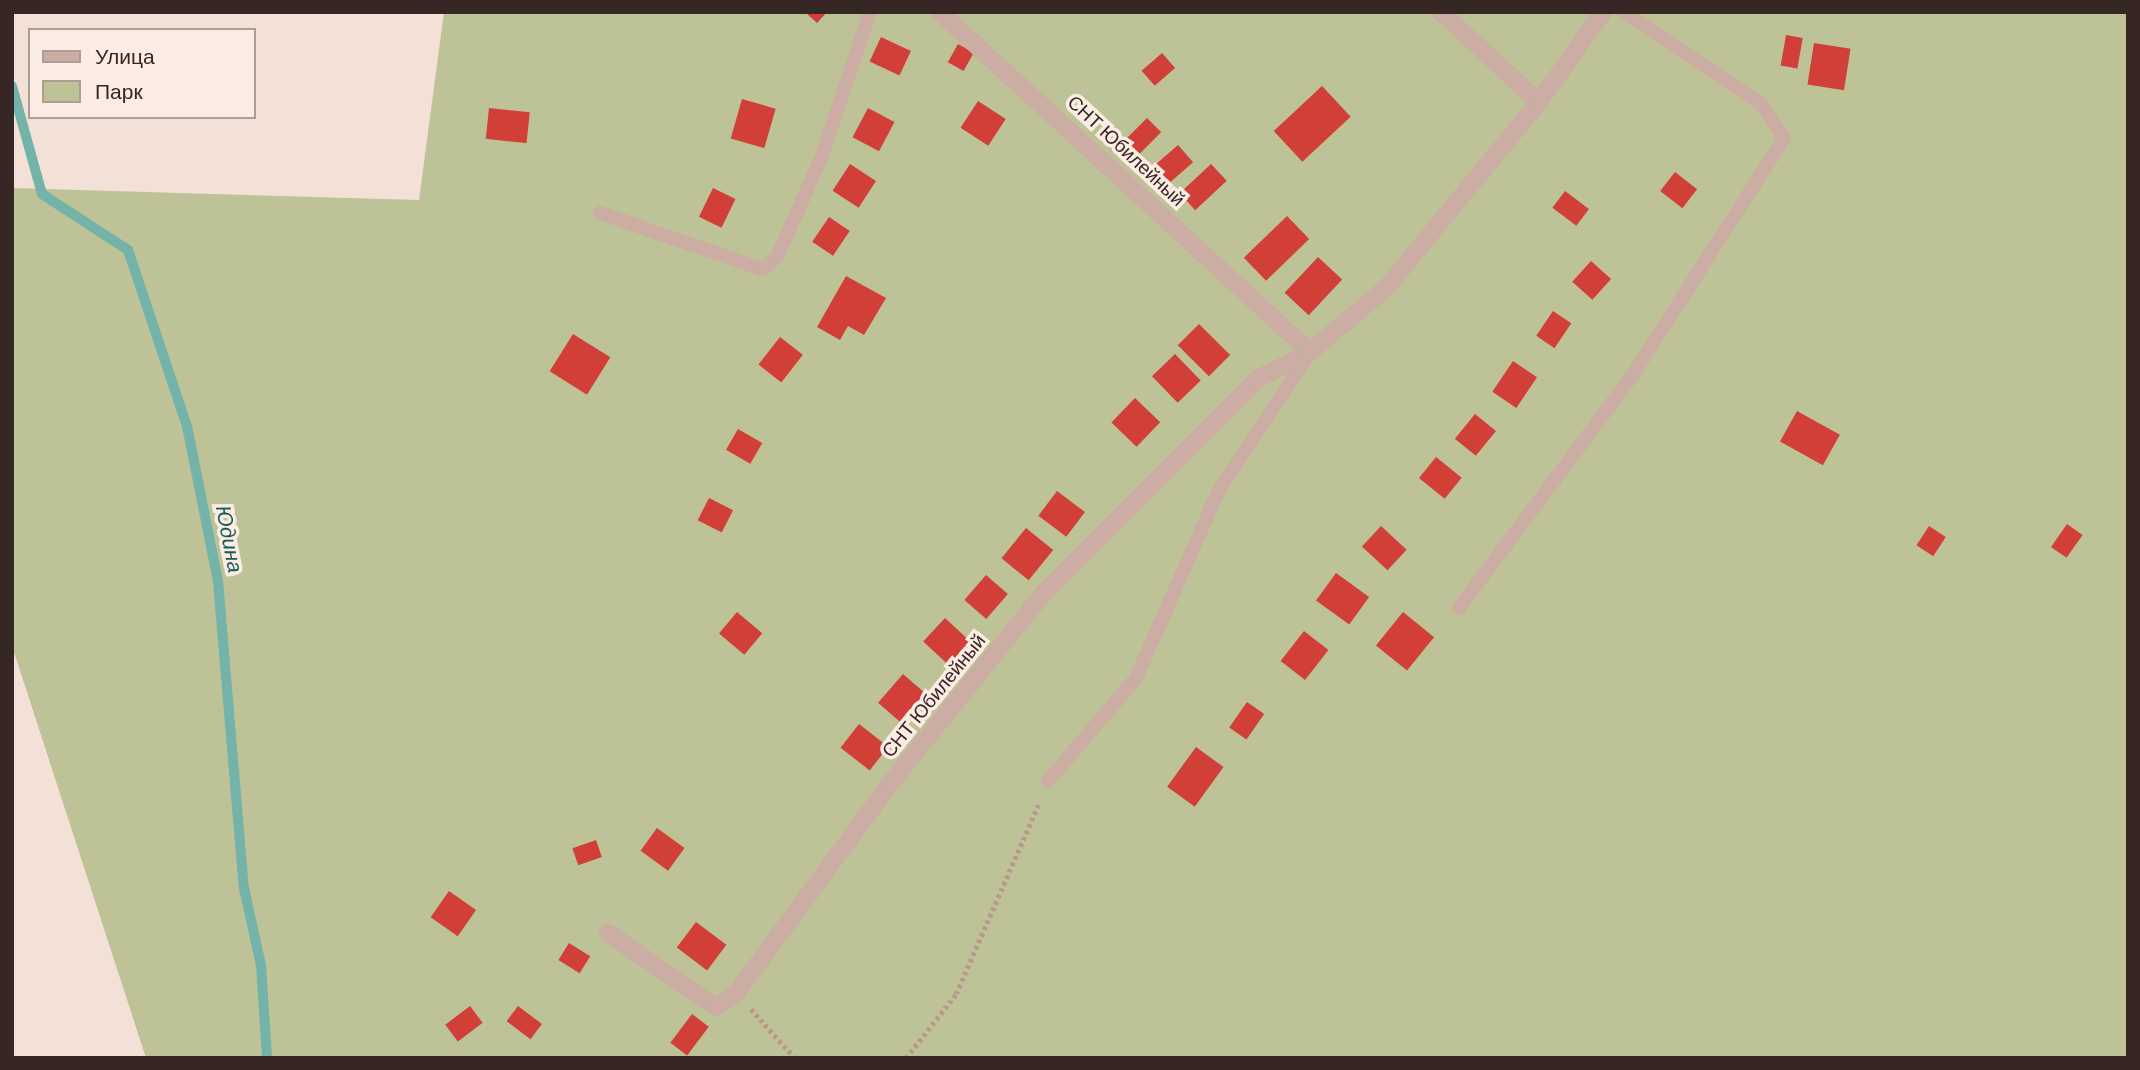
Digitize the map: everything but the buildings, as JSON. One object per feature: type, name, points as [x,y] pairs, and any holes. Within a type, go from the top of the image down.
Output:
[{"type":"street","name":"СНТ Юбилейный","points":[[940,12],[1310,352]]},
{"type":"street","points":[[1441,12],[1539,102]]},
{"type":"street","name":"СНТ Юбилейный","points":[[737,992],[890,784],[1042,595],[1259,378],[1310,352],[1387,287],[1539,102],[1603,12]]},
{"type":"street","points":[[608,933],[716,1007],[737,992]]},
{"type":"lane","points":[[600,213],[762,269],[777,257],[821,158],[870,12]]},
{"type":"lane","points":[[1459,608],[1632,376],[1784,138],[1761,104],[1624,12]]},
{"type":"lane","points":[[1048,781],[1136,678],[1218,492],[1310,352]]},
{"type":"path","points":[[906,1058],[956,994],[1048,781]]},
{"type":"path","points":[[737,992],[795,1058]]},
{"type":"green space","points":[[444,12],[2128,12],[2128,1058],[146,1058],[12,646],[12,188],[419,200]]},
{"type":"waterway","name":"Юдина","points":[[12,86],[42,194],[128,250],[187,426],[218,581],[244,888],[261,965],[267,1058]]}]
